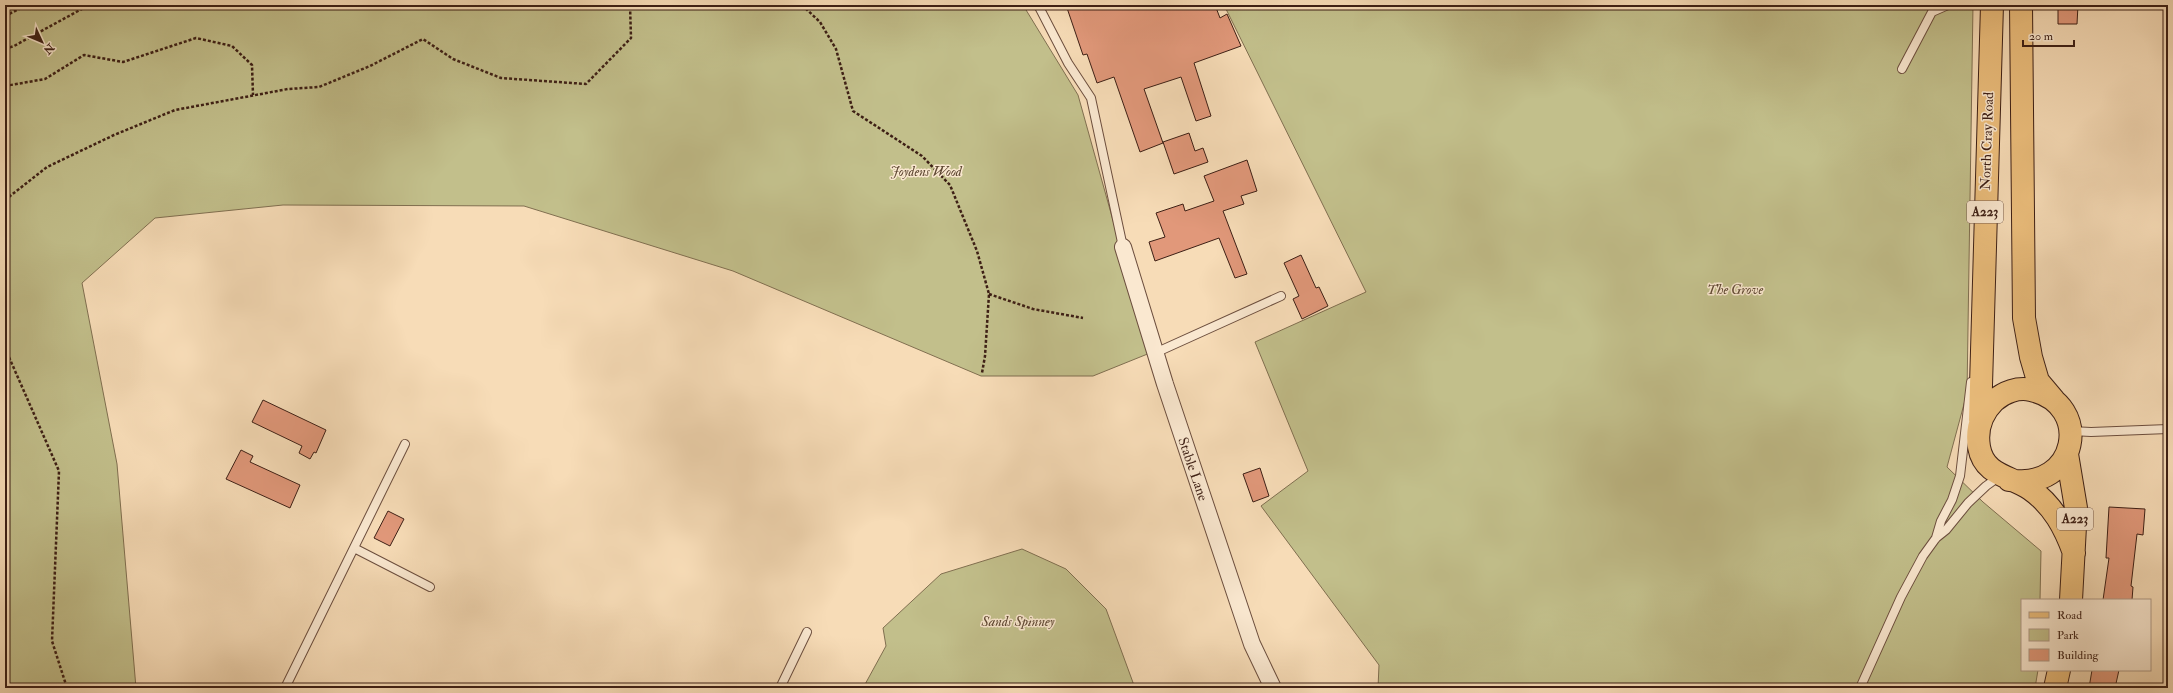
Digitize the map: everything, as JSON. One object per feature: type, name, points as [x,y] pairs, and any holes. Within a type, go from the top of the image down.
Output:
[{"type":"main road","name":"North Cray Road","points":[[1980,420],[1992,5]]},
{"type":"main road","name":"A223","points":[[2005,478],[2023,483],[2037,481],[2049,475],[2060,466],[2067,454],[2071,431],[2062,409],[2038,381],[2031,357],[2024,318],[2021,5]]},
{"type":"main road","name":"A223","points":[[2054,400],[2041,392],[2027,389],[2012,391],[1998,397],[1988,407],[1980,420],[1978,435],[1980,450],[1989,466],[2005,478],[2030,489],[2049,508],[2064,527],[2074,553]]},
{"type":"main road","name":"A223","points":[[2067,454],[2076,508],[2071,599]]},
{"type":"main road","points":[[2055,688],[2059,671]]},
{"type":"street","name":"Stable Lane","points":[[1123,247],[1155,353],[1252,644],[1273,688]]},
{"type":"lane","points":[[1038,5],[1068,63],[1091,98],[1123,247]]},
{"type":"lane","points":[[1902,69],[1932,12],[1948,5]]},
{"type":"lane","points":[[1155,353],[1281,296]]},
{"type":"lane","points":[[1860,688],[1901,597],[1923,556],[1936,538],[1960,476],[1976,348],[1982,317]]},
{"type":"lane","points":[[2071,431],[2091,432],[2168,429]]},
{"type":"lane","points":[[285,688],[405,444]]},
{"type":"lane","points":[[1936,538],[1946,530],[1968,503],[1986,486],[2005,478]]},
{"type":"lane","points":[[354,548],[430,587]]},
{"type":"lane","points":[[780,688],[807,632]]},
{"type":"path","points":[[5,16],[27,5]]},
{"type":"path","points":[[5,48],[14,46],[89,5]]},
{"type":"path","points":[[5,200],[47,167],[114,135],[175,110],[288,89],[318,87],[370,66],[423,39],[453,59],[501,78],[586,84],[631,38],[630,5]]},
{"type":"path","points":[[802,5],[820,22],[836,49],[853,111],[922,156],[950,185],[977,251],[989,294],[985,356],[982,373]]},
{"type":"path","points":[[5,86],[45,79],[84,55],[123,62],[196,38],[232,46],[252,65],[253,95]]},
{"type":"path","points":[[989,294],[1032,309],[1083,318]]},
{"type":"path","points":[[5,348],[59,470],[52,641],[67,688]]},
{"type":"green space","name":"Joydens Wood","points":[[5,5],[1023,5],[1078,95],[1150,353],[1093,376],[981,376],[733,271],[524,206],[283,205],[155,218],[82,283],[117,464],[136,688],[5,688]]},
{"type":"green space","name":"The Grove","points":[[1224,5],[1973,5],[1967,393],[1947,467],[1983,502],[2041,551],[2040,599],[2021,599],[2021,671],[2038,671],[2035,688],[1378,688],[1379,665],[1261,506],[1308,471],[1255,342],[1366,292]]},
{"type":"green space","name":"Sands Spinney","points":[[1022,549],[1066,569],[1106,609],[1135,688],[863,688],[886,646],[883,628],[941,574]]},
{"type":"building","points":[[1066,5],[1215,5],[1220,18],[1227,14],[1241,46],[1194,63],[1211,116],[1196,121],[1181,77],[1144,89],[1163,143],[1140,152],[1114,77],[1097,83],[1087,54],[1083,55]]},
{"type":"building","points":[[2058,5],[2078,5],[2077,24],[2058,24]]},
{"type":"building","points":[[1189,133],[1195,151],[1203,148],[1208,162],[1174,174],[1163,142]]},
{"type":"building","points":[[1247,160],[1257,191],[1241,196],[1244,204],[1223,211],[1247,274],[1235,278],[1219,238],[1155,261],[1149,242],[1165,237],[1156,213],[1183,204],[1185,211],[1214,201],[1204,176]]},
{"type":"building","points":[[1301,255],[1316,288],[1319,287],[1328,306],[1302,319],[1293,299],[1299,296],[1284,263]]},
{"type":"building","points":[[263,400],[326,430],[316,453],[314,452],[310,459],[299,453],[302,446],[252,422]]},
{"type":"building","points":[[241,450],[253,456],[250,462],[300,485],[290,508],[226,479]]},
{"type":"building","points":[[1260,468],[1269,496],[1253,502],[1243,474]]},
{"type":"building","points":[[2109,507],[2145,509],[2143,535],[2137,534],[2131,586],[2133,587],[2132,599],[2103,599],[2109,558],[2106,558]]},
{"type":"building","points":[[388,511],[404,519],[390,546],[374,538]]},
{"type":"building","points":[[2092,671],[2119,671],[2115,688],[2089,688]]}]
